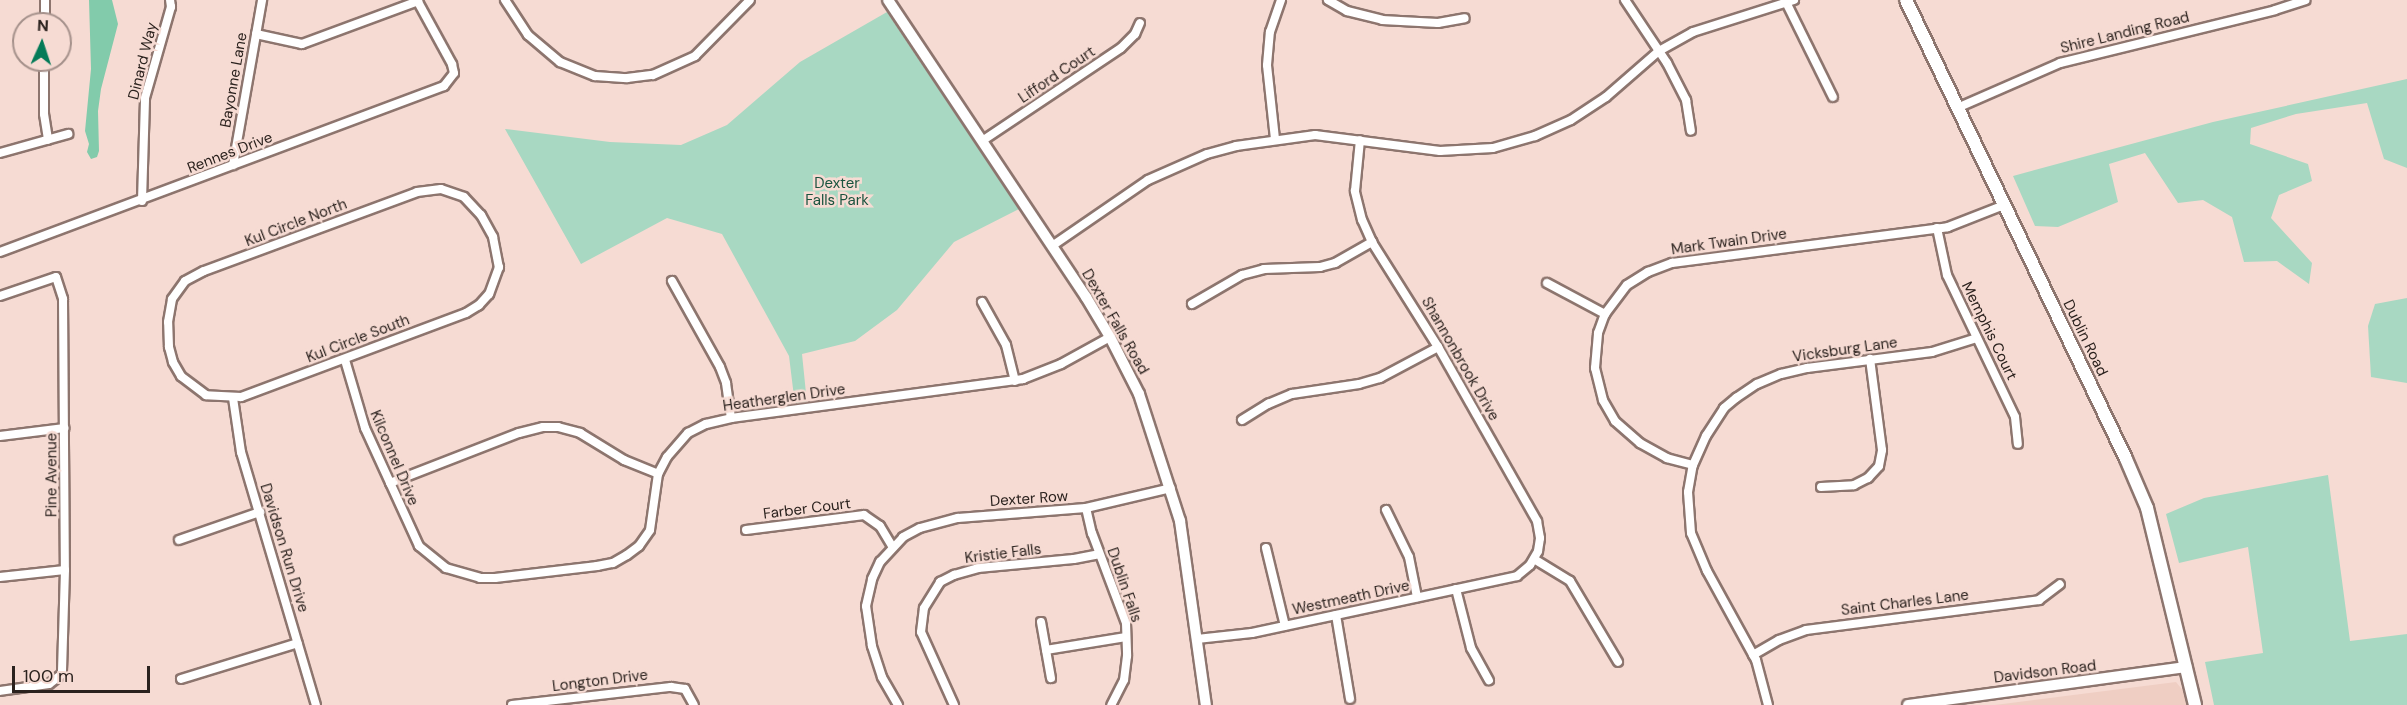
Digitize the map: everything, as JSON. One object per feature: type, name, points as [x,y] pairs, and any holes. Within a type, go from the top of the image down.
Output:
[{"type":"main road","name":"Dublin Road","points":[[1905,0],[2127,459],[2147,508],[2195,705]]},
{"type":"street","name":"Dinard Way","points":[[142,201],[145,98],[171,7],[170,0]]},
{"type":"street","name":"Bayonne Lane","points":[[233,165],[262,0]]},
{"type":"street","name":"Rennes Drive","points":[[0,252],[142,201],[444,86],[454,73],[452,64],[418,0]]},
{"type":"street","points":[[256,34],[302,44],[418,0]]},
{"type":"street","points":[[505,0],[528,35],[544,52],[560,62],[595,76],[627,78],[653,75],[695,56],[750,0]]},
{"type":"street","name":"Dexter Falls Road","points":[[888,0],[1110,337],[1139,394],[1171,488],[1190,577],[1206,705]]},
{"type":"street","points":[[1275,139],[1267,65],[1270,32],[1281,0]]},
{"type":"street","points":[[1328,0],[1347,11],[1382,20],[1438,23],[1465,18]]},
{"type":"street","points":[[1625,0],[1659,51],[1686,100],[1691,131]]},
{"type":"street","name":"Shire Landing Road","points":[[1958,108],[2060,63],[2275,10],[2305,0]]},
{"type":"street","points":[[1052,246],[1148,180],[1216,151],[1275,139],[1315,135],[1440,151],[1493,148],[1535,136],[1571,120],[1606,97],[1659,51],[1693,32],[1789,1],[1833,97]]},
{"type":"street","name":"Lifford Court","points":[[982,141],[1121,48],[1135,34],[1140,23]]},
{"type":"street","points":[[45,72],[44,114],[48,140]]},
{"type":"street","points":[[0,153],[68,134]]},
{"type":"street","name":"Shannonbrook Drive","points":[[1360,140],[1355,191],[1362,220],[1372,242],[1438,347],[1537,521],[1540,538],[1534,559]]},
{"type":"street","name":"Kul Circle North","points":[[169,347],[168,322],[172,299],[185,281],[194,275],[417,192],[441,189],[453,192],[464,197],[478,213]]},
{"type":"street","name":"Mark Twain Drive","points":[[1693,465],[1667,458],[1640,443],[1622,429],[1608,411],[1599,390],[1594,357],[1598,333],[1605,314],[1628,285],[1648,272],[1672,262],[1937,228],[1961,223],[2004,205]]},
{"type":"street","name":"Kul Circle South","points":[[169,347],[172,362],[185,381],[206,395],[233,398],[345,360],[466,313],[489,294],[499,267],[493,237],[478,213]]},
{"type":"street","name":"Memphis Court","points":[[1937,228],[1947,275],[2015,417],[2018,444]]},
{"type":"street","points":[[1192,304],[1242,275],[1264,269],[1320,267],[1335,263],[1372,242]]},
{"type":"street","name":"Pine Avenue","points":[[0,296],[56,277],[63,299],[65,428],[62,674],[49,684],[0,691]]},
{"type":"street","points":[[672,281],[720,367],[726,383],[731,418]]},
{"type":"street","points":[[1547,284],[1605,314]]},
{"type":"street","points":[[982,302],[1006,345],[1015,381]]},
{"type":"street","name":"Heatherglen Drive","points":[[433,560],[463,574],[480,578],[515,577],[613,563],[627,555],[646,538],[653,518],[658,474],[672,449],[688,433],[706,424],[731,418],[1015,381],[1061,364],[1110,337]]},
{"type":"street","name":"Vicksburg Lane","points":[[1768,705],[1767,691],[1753,655],[1707,571],[1691,533],[1688,492],[1693,465],[1706,436],[1725,408],[1757,384],[1781,374],[1807,368],[1932,352],[1977,338]]},
{"type":"street","points":[[1242,420],[1268,404],[1292,394],[1359,384],[1380,378],[1438,347]]},
{"type":"street","points":[[1821,487],[1854,485],[1868,478],[1879,466],[1882,450],[1870,359]]},
{"type":"street","name":"Kilconnel Drive","points":[[345,360],[365,428],[419,546],[433,560]]},
{"type":"street","name":"Davidson Run Drive","points":[[233,398],[239,444],[316,705]]},
{"type":"street","points":[[390,483],[519,433],[543,427],[558,427],[580,433],[624,460],[658,474]]},
{"type":"street","points":[[0,436],[65,428]]},
{"type":"street","name":"Dexter Row","points":[[892,546],[920,528],[958,518],[1086,508],[1171,488]]},
{"type":"street","name":"Dublin Falls","points":[[1086,508],[1099,554],[1126,622],[1124,680],[1111,705]]},
{"type":"street","points":[[1386,510],[1409,557],[1418,597]]},
{"type":"street","points":[[179,540],[260,512]]},
{"type":"street","name":"Farber Court","points":[[746,530],[864,515],[880,526],[892,546]]},
{"type":"street","points":[[892,546],[872,579],[866,606],[872,646],[882,677],[898,705]]},
{"type":"street","points":[[1266,548],[1285,626]]},
{"type":"street","name":"Kristie Falls","points":[[954,705],[921,632],[924,608],[940,582],[954,574],[978,568],[1074,559],[1099,554]]},
{"type":"street","points":[[1534,559],[1570,581],[1618,662]]},
{"type":"street","name":"Westmeath Drive","points":[[1197,639],[1224,638],[1509,578],[1524,571],[1534,559]]},
{"type":"street","points":[[0,577],[65,570]]},
{"type":"street","name":"Saint Charles Lane","points":[[1753,655],[1779,640],[1806,630],[2039,600],[2060,584]]},
{"type":"street","points":[[1456,589],[1471,648],[1489,680]]},
{"type":"street","points":[[1336,615],[1350,699]]},
{"type":"street","points":[[1041,622],[1051,678]]},
{"type":"street","points":[[1046,650],[1126,637]]},
{"type":"street","points":[[181,679],[298,642]]},
{"type":"street","name":"Davidson Road","points":[[1908,705],[2186,667]]},
{"type":"street","name":"Longton Drive","points":[[512,705],[576,701],[679,687],[689,693],[694,705]]},
{"type":"shaded area","points":[[89,0],[112,0],[118,24],[101,89],[98,111],[99,151],[97,157],[91,159],[87,152],[89,144],[85,131],[91,69]]},
{"type":"shaded area","points":[[2176,682],[2185,693],[2188,705],[1995,705]]},
{"type":"green space","name":"Dexter Falls Park","points":[[887,12],[1019,209],[954,242],[897,310],[855,341],[802,354],[807,403],[795,405],[789,356],[722,234],[667,218],[581,264],[505,129],[610,142],[681,145],[727,125],[800,62]]},
{"type":"green space","points":[[2407,79],[2407,168],[2384,159],[2367,103],[2296,114],[2251,128],[2250,144],[2308,164],[2312,181],[2279,195],[2271,218],[2312,263],[2309,284],[2277,261],[2244,262],[2232,217],[2203,200],[2178,203],[2145,153],[2109,164],[2118,202],[2058,227],[2035,226],[2013,176],[2213,122]]},
{"type":"green space","points":[[2407,298],[2407,383],[2371,377],[2368,326],[2375,304]]},
{"type":"green space","points":[[2328,475],[2350,641],[2407,634],[2407,705],[2214,705],[2205,662],[2263,653],[2248,547],[2179,563],[2166,514],[2204,498]]}]
